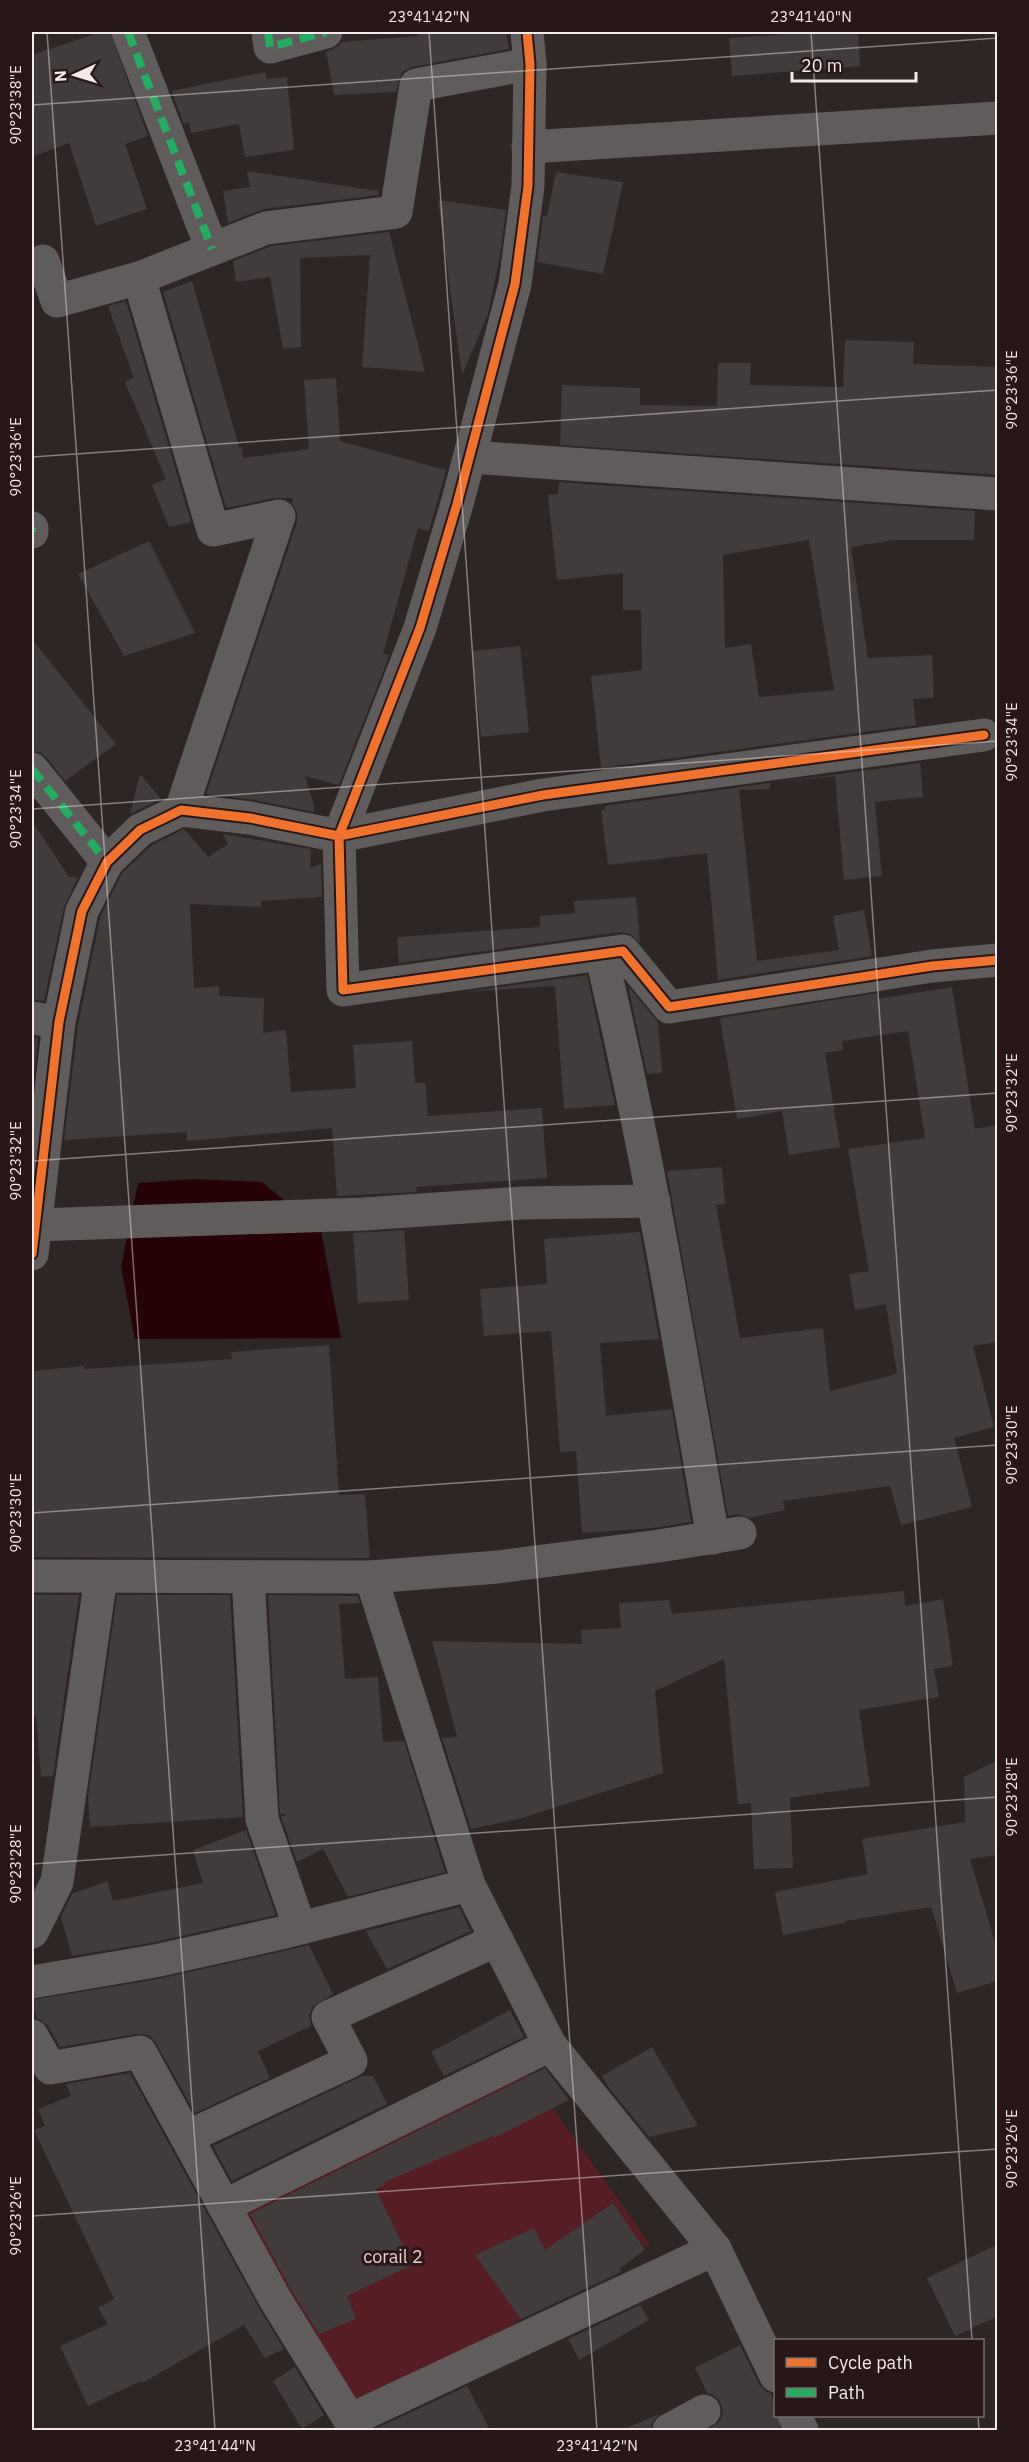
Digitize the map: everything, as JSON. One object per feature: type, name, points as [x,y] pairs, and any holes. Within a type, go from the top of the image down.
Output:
[{"type":"street","points":[[128,32],[212,249]]},
{"type":"street","points":[[268,32],[270,47],[326,32]]},
{"type":"street","points":[[527,32],[530,64],[528,186],[515,284],[470,457],[420,628],[339,836],[343,990],[623,951],[669,1007],[932,966],[998,960]]},
{"type":"street","points":[[32,265],[43,261],[57,301],[140,278],[266,228],[396,212],[416,85],[530,64]]},
{"type":"street","points":[[528,147],[998,118]]},
{"type":"street","points":[[140,278],[213,530],[279,516],[181,810]]},
{"type":"street","points":[[470,457],[998,494]]},
{"type":"street","points":[[654,1201],[522,1203],[33,1240],[45,1020],[82,911],[107,862],[140,830],[181,810],[250,818],[339,836],[543,795],[984,735]]},
{"type":"street","points":[[32,769],[107,862]]},
{"type":"street","points":[[32,1576],[371,1577],[498,1567],[727,1535],[654,1201],[626,1059],[601,954]]},
{"type":"street","points":[[32,1932],[57,1882],[101,1577]]},
{"type":"street","points":[[248,1577],[262,1819],[300,1928]]},
{"type":"street","points":[[371,1577],[469,1885],[550,2046],[715,2249],[774,2372]]},
{"type":"street","points":[[32,1982],[155,1961],[300,1928],[469,1885]]},
{"type":"street","points":[[187,2137],[351,2061],[328,2017],[497,1940]]},
{"type":"street","points":[[32,2036],[50,2068],[140,2052],[275,2299],[353,2425],[715,2249]]},
{"type":"street","points":[[224,2206],[550,2046]]},
{"type":"street","points":[[669,2430],[704,2412]]},
{"type":"green space","name":"corail 2","points":[[519,2061],[650,2244],[350,2420],[224,2206]]},
{"type":"shaded area","points":[[193,1179],[262,1182],[321,1231],[341,1338],[135,1339],[121,1267],[138,1183]]},
{"type":"building","points":[[100,32],[110,32],[148,136],[125,144],[147,209],[96,226],[69,143],[32,157],[32,55]]},
{"type":"building","points":[[417,32],[506,32],[509,49],[412,67],[402,72],[396,92],[334,95],[326,52],[339,46],[341,42],[418,36]]},
{"type":"building","points":[[816,32],[858,32],[860,66],[732,76],[729,38]]},
{"type":"building","points":[[265,72],[267,79],[287,77],[294,150],[245,157],[239,124],[191,133],[189,122],[184,124],[171,91]]},
{"type":"building","points":[[247,171],[378,191],[379,195],[264,209],[228,223],[223,191],[250,187]]},
{"type":"building","points":[[556,172],[623,182],[603,274],[537,262],[543,216],[547,216]]},
{"type":"building","points":[[438,200],[506,210],[500,256],[488,314],[462,375]]},
{"type":"building","points":[[389,232],[425,372],[362,367],[370,255],[300,258],[301,347],[283,349],[270,277],[236,282],[233,261],[271,246]]},
{"type":"building","points":[[192,281],[239,447],[242,447],[243,458],[309,449],[304,380],[336,378],[340,441],[446,470],[429,531],[418,528],[383,654],[389,655],[388,659],[339,785],[305,776],[314,812],[254,800],[206,794],[297,522],[297,513],[292,503],[293,498],[275,498],[226,508],[163,292]]},
{"type":"building","points":[[126,301],[191,522],[169,527],[152,485],[166,479],[125,382],[134,378],[108,306]]},
{"type":"building","points":[[845,340],[914,342],[913,364],[998,367],[998,475],[560,445],[562,385],[640,388],[640,405],[717,406],[718,363],[751,363],[750,385],[843,387]]},
{"type":"building","points":[[559,482],[975,511],[974,540],[894,540],[851,547],[868,658],[932,655],[934,698],[913,699],[916,725],[601,768],[591,676],[642,670],[641,610],[623,610],[623,573],[557,580],[548,495],[558,494]],"holes":[[[809,540],[834,690],[759,697],[751,644],[725,648],[723,555]]]},
{"type":"building","points":[[149,541],[195,633],[124,656],[78,574]]},
{"type":"building","points":[[32,639],[116,744],[65,781],[46,757],[39,752],[32,751]]},
{"type":"building","points":[[520,646],[529,732],[481,737],[472,651]]},
{"type":"building","points":[[920,763],[923,797],[875,802],[882,876],[844,880],[835,776],[779,782]]},
{"type":"building","points":[[140,774],[161,799],[130,814]]},
{"type":"building","points":[[770,783],[770,789],[739,790],[757,961],[839,950],[833,916],[864,910],[872,956],[718,980],[707,853],[608,865],[601,810],[605,810],[604,806]]},
{"type":"building","points":[[32,821],[69,877],[78,877],[64,907],[44,1001],[32,1000]]},
{"type":"building","points":[[184,829],[208,857],[228,844],[223,834],[311,849],[310,868],[321,864],[322,897],[261,901],[261,907],[190,904],[194,988],[219,986],[219,996],[264,998],[263,1033],[286,1030],[291,1092],[356,1088],[353,1045],[412,1041],[415,1083],[425,1083],[428,1116],[542,1108],[547,1178],[416,1187],[417,1192],[337,1196],[332,1128],[187,1141],[187,1132],[64,1140],[78,1025],[100,917],[122,873],[151,846]]},
{"type":"building","points":[[636,897],[640,943],[630,934],[620,932],[399,963],[397,937],[540,927],[540,916],[575,913],[574,901]]},
{"type":"building","points":[[587,975],[615,1105],[564,1109],[555,986],[464,992]]},
{"type":"building","points":[[628,986],[658,1022],[662,1073],[647,1074]]},
{"type":"building","points":[[952,987],[975,1129],[998,1125],[998,1342],[973,1346],[994,1427],[954,1438],[972,1507],[901,1525],[890,1486],[783,1501],[785,1510],[750,1518],[738,1514],[728,1516],[667,1171],[722,1167],[725,1204],[716,1205],[740,1338],[823,1328],[830,1391],[897,1374],[886,1304],[855,1310],[849,1274],[869,1271],[848,1149],[925,1138],[908,1031],[842,1041],[843,1050],[825,1053],[840,1147],[789,1155],[782,1111],[737,1119],[720,1018],[878,993],[878,999]]},
{"type":"building","points":[[32,1037],[38,1038],[32,1096]]},
{"type":"building","points":[[404,1230],[409,1300],[358,1303],[353,1233]]},
{"type":"building","points":[[640,1232],[659,1339],[600,1343],[606,1416],[672,1409],[691,1522],[653,1528],[582,1533],[576,1451],[560,1452],[551,1331],[484,1336],[480,1289],[547,1284],[544,1239]]},
{"type":"building","points":[[329,1345],[339,1495],[365,1494],[370,1558],[32,1557],[32,1371],[84,1366],[84,1369],[232,1359],[231,1352]]},
{"type":"building","points":[[904,1591],[905,1606],[943,1599],[953,1666],[934,1669],[939,1697],[859,1710],[870,1786],[790,1798],[793,1868],[754,1869],[751,1803],[738,1804],[724,1659],[655,1691],[663,1773],[522,1818],[471,1829],[442,1738],[457,1737],[432,1641],[582,1644],[581,1630],[621,1628],[619,1603],[669,1600],[672,1614]]},
{"type":"building","points":[[32,1595],[79,1595],[53,1776],[41,1777],[36,1716],[32,1716]]},
{"type":"building","points":[[117,1595],[230,1595],[243,1817],[90,1827],[88,1797]]},
{"type":"building","points":[[268,1595],[357,1596],[360,1603],[339,1604],[345,1679],[378,1677],[383,1742],[404,1741],[445,1872],[348,1897],[323,1849],[297,1862],[281,1817],[288,1814],[280,1814]]},
{"type":"building","points":[[998,1760],[998,1855],[970,1859],[998,1952],[998,1981],[957,1993],[931,1907],[845,1921],[845,1923],[783,1935],[775,1892],[868,1874],[862,1839],[965,1822],[964,1777]]},
{"type":"building","points":[[246,1830],[276,1915],[151,1943],[72,1956],[61,1917],[72,1894],[107,1881],[113,1901],[203,1883],[193,1850]]},
{"type":"building","points":[[459,1907],[471,1931],[387,1969],[366,1931]]},
{"type":"building","points":[[309,1945],[333,1994],[313,2006],[309,2015],[311,2026],[258,2051],[270,2078],[195,2113],[156,2043],[149,2035],[137,2034],[60,2047],[48,2026],[37,2018],[32,2007],[32,2000],[158,1979]]},
{"type":"building","points":[[510,2010],[524,2037],[444,2076],[431,2052]]},
{"type":"building","points":[[652,2047],[698,2126],[649,2137],[602,2076]]},
{"type":"building","points":[[545,2068],[569,2100],[494,2138],[493,2136],[384,2182],[385,2185],[376,2189],[412,2265],[347,2296],[356,2319],[319,2334],[291,2290],[250,2214]]},
{"type":"building","points":[[130,2073],[259,2308],[284,2349],[265,2358],[244,2325],[142,2383],[141,2381],[88,2406],[60,2346],[108,2324],[98,2308],[114,2299],[34,2130],[45,2126],[38,2109],[71,2096],[66,2084]]},
{"type":"building","points":[[362,2076],[373,2076],[387,2104],[232,2181],[213,2146]]},
{"type":"building","points":[[613,2203],[645,2250],[619,2269],[621,2272],[521,2319],[475,2255],[534,2228],[545,2250]]},
{"type":"building","points":[[998,2244],[998,2316],[955,2336],[927,2278]]},
{"type":"building","points":[[640,2305],[649,2320],[579,2360],[568,2339]]},
{"type":"building","points":[[740,2345],[759,2384],[765,2391],[771,2393],[774,2417],[777,2417],[781,2430],[707,2430],[720,2421],[723,2411],[714,2395],[707,2393],[695,2368]]},
{"type":"building","points":[[295,2367],[324,2415],[302,2429],[273,2381]]},
{"type":"building","points":[[467,2386],[490,2430],[375,2430],[375,2429]]},
{"type":"building","points":[[660,2414],[653,2421],[650,2430],[621,2430]]},
{"type":"marked path","points":[[128,32],[212,249]]},
{"type":"marked path","points":[[268,32],[270,47],[326,32]]},
{"type":"marked path","points":[[32,769],[107,862]]},
{"type":"cycle path","points":[[32,1254],[59,1022],[82,911],[107,862],[140,830],[181,810],[250,818],[339,836],[420,628],[457,504],[515,284],[528,186],[530,64],[527,32]]},
{"type":"cycle path","points":[[984,735],[543,795],[339,836],[343,990],[623,951],[669,1007],[932,966],[998,960]]}]
